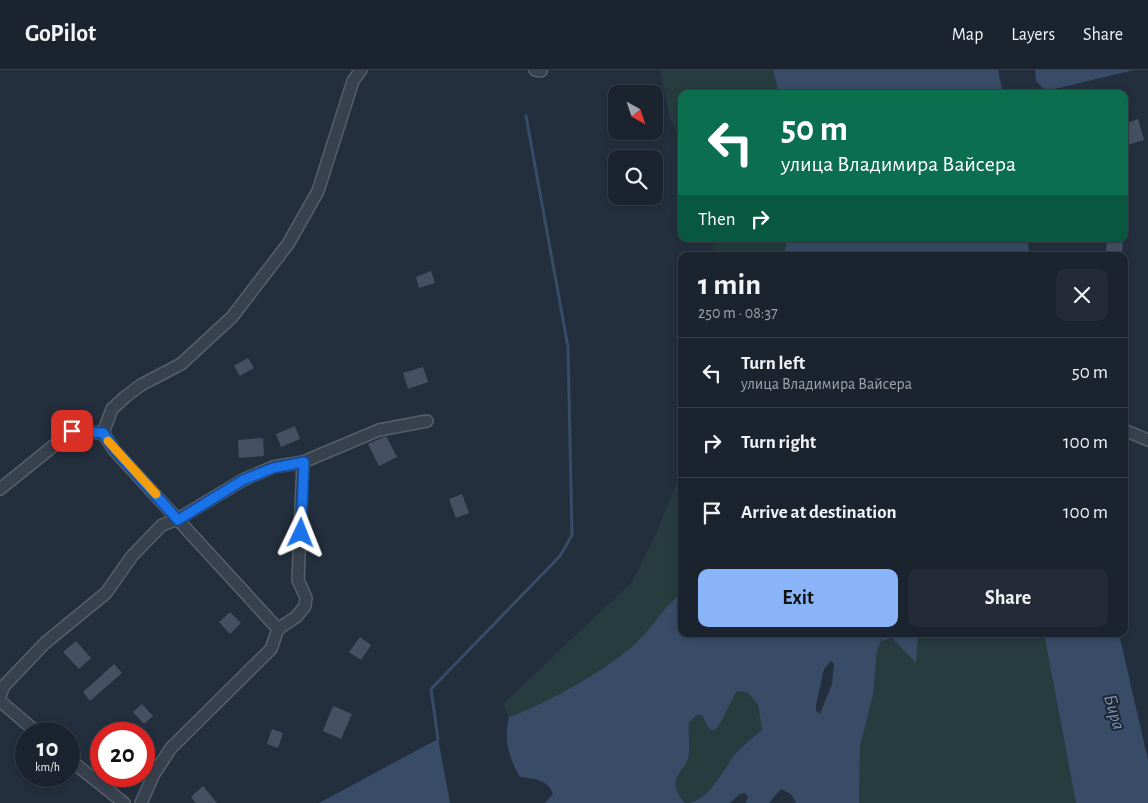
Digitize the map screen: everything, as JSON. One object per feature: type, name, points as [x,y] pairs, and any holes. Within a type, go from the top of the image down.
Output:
[{"type":"street","points":[[103,433],[112,409],[125,397],[141,385],[181,364],[232,318],[288,244],[318,191],[353,81],[361,70]]},
{"type":"street","points":[[0,696],[4,686],[45,643],[106,593],[132,556],[162,525],[178,520],[243,480],[273,468],[304,462],[379,430],[427,421]]},
{"type":"street","points":[[0,489],[72,431],[103,433]]},
{"type":"street","points":[[1128,432],[1148,440]]},
{"type":"street","points":[[103,433],[116,451],[278,629]]},
{"type":"street","points":[[141,803],[154,774],[171,748],[271,649],[278,629],[296,616],[305,606],[306,598],[298,580],[304,462]]},
{"type":"street","points":[[0,701],[25,722]]},
{"type":"street","points":[[80,768],[124,803]]},
{"type":"green space","points":[[660,70],[773,70],[778,90],[678,90],[678,134],[670,118]]},
{"type":"green space","points":[[712,242],[786,242],[785,252],[713,252]]},
{"type":"green space","points":[[678,480],[678,597],[640,639],[613,661],[560,694],[509,717],[503,704],[632,582],[654,539]]},
{"type":"green space","points":[[918,637],[1045,637],[1076,803],[859,803],[860,747],[873,695],[877,651],[881,641],[892,638],[916,662]]},
{"type":"green space","points":[[737,691],[748,693],[758,705],[762,730],[735,754],[708,791],[694,802],[685,803],[679,794],[676,780],[688,760],[689,722],[697,715],[702,715],[709,729]]},
{"type":"water","points":[[773,70],[998,70],[1002,90],[778,90]]},
{"type":"water","points":[[1035,70],[1134,70],[1050,90],[1045,90],[1036,81]]},
{"type":"water","points":[[786,242],[1028,242],[1029,252],[785,252]]},
{"type":"water","points":[[678,596],[678,637],[918,637],[916,663],[892,638],[881,641],[877,651],[873,695],[860,747],[859,803],[796,803],[791,794],[781,789],[769,803],[746,803],[748,797],[745,793],[740,794],[730,803],[685,803],[545,803],[553,794],[550,789],[540,781],[520,777],[510,755],[507,740],[509,717],[560,694],[596,673],[628,650]],"holes":[[[831,661],[834,664],[832,684],[820,714],[816,711],[816,705],[824,669]],[[737,691],[748,693],[758,705],[762,730],[735,754],[714,784],[701,797],[694,802],[685,803],[679,794],[676,780],[688,760],[689,722],[697,715],[702,715],[709,729],[714,730],[720,724]]]},
{"type":"water","name":"Бира","points":[[1045,637],[1120,637],[1148,760],[1148,803],[1076,803]]},
{"type":"water","points":[[438,739],[450,803],[319,803]]},
{"type":"building","points":[[1138,119],[1144,140],[1128,145],[1128,123]]},
{"type":"building","points":[[1107,242],[1123,242],[1122,252],[1106,251]]},
{"type":"building","points":[[431,271],[435,283],[419,288],[416,277]]},
{"type":"building","points":[[248,358],[254,368],[240,376],[234,366]]},
{"type":"building","points":[[423,367],[428,382],[408,389],[403,373]]},
{"type":"building","points":[[295,426],[300,439],[281,447],[276,434]]},
{"type":"building","points":[[386,436],[397,457],[379,466],[368,444]]},
{"type":"building","points":[[263,438],[264,456],[239,458],[238,440]]},
{"type":"building","points":[[462,494],[469,513],[456,518],[449,499]]},
{"type":"building","points":[[230,612],[241,623],[230,634],[219,622]]},
{"type":"building","points":[[360,637],[371,645],[361,660],[349,652]]},
{"type":"building","points":[[76,641],[91,658],[79,669],[63,652]]},
{"type":"building","points":[[114,664],[122,673],[90,701],[83,692]]},
{"type":"building","points":[[142,704],[153,716],[146,722],[142,722],[133,712]]},
{"type":"building","points":[[333,706],[352,714],[341,739],[323,731]]},
{"type":"building","points":[[272,729],[283,733],[278,748],[267,744]]},
{"type":"building","points":[[203,786],[217,803],[196,803],[191,797]]},
{"type":"waterway","points":[[438,739],[431,689],[560,556],[572,535],[568,347],[526,116]]},
{"type":"slow traffic","points":[[108,441],[156,494]]},
{"type":"route","points":[[72,431],[103,433],[116,451],[178,520],[243,480],[273,468],[304,462],[301,533]]}]
